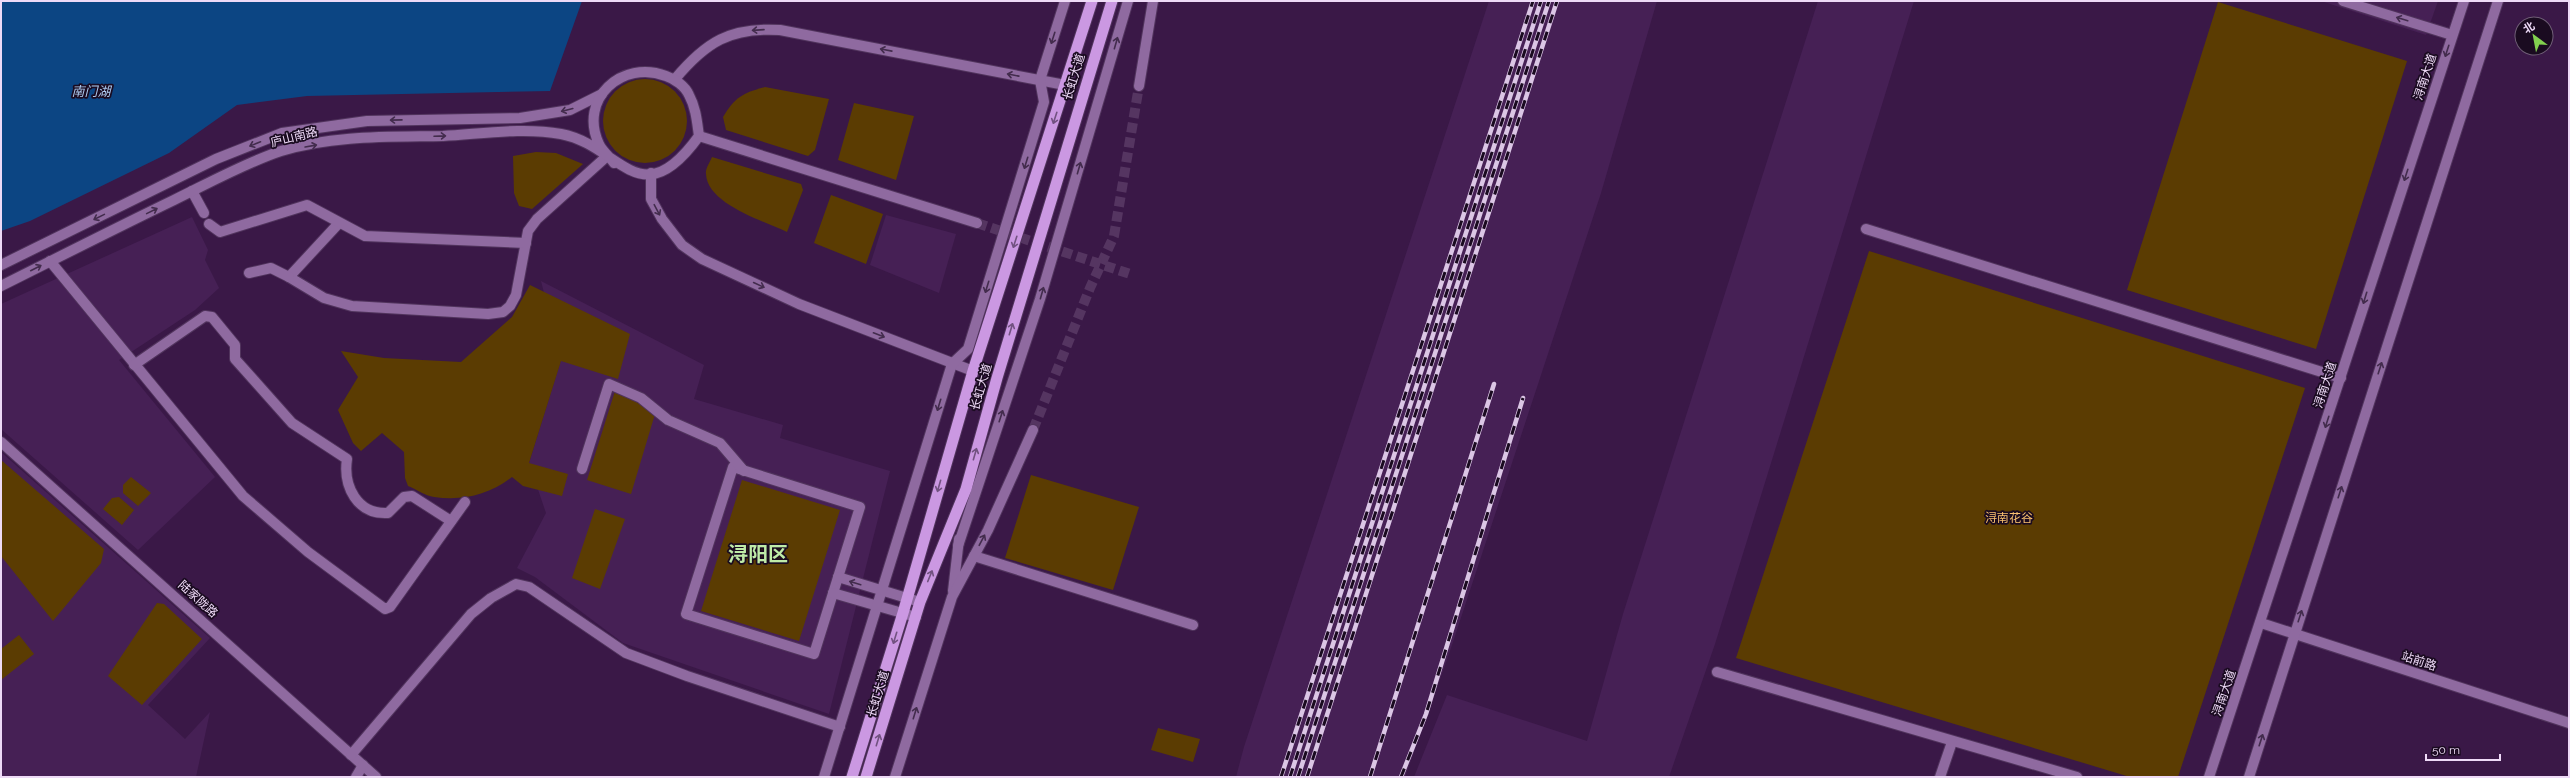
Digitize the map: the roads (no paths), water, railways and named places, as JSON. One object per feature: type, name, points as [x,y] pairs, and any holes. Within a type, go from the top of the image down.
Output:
[{"type":"highway","name":"长虹大道","points":[[852,777],[903,613],[973,371],[1092,1]]},
{"type":"highway","name":"长虹大道","points":[[866,777],[920,602],[966,489],[1006,347],[1112,1]]},
{"type":"street","points":[[824,777],[952,364],[968,349],[1040,117],[1044,102],[1040,80],[1065,1]]},
{"type":"street","points":[[958,546],[1040,300],[1128,1]]},
{"type":"street","points":[[1139,86],[1153,1]]},
{"type":"street","points":[[2343,1],[2452,35]]},
{"type":"street","name":"浔南大道","points":[[2209,777],[2341,378],[2366,293],[2464,1]]},
{"type":"street","points":[[2249,777],[2498,1]]},
{"type":"street","points":[[675,79],[693,57],[721,38],[745,31],[767,29],[780,30],[1065,85]]},
{"type":"street","points":[[653,71],[675,79],[689,94],[697,114],[699,136],[677,163],[651,173],[630,171],[610,160],[599,144],[594,124],[595,112],[602,94],[610,84],[632,72],[653,71]]},
{"type":"street","name":"庐山南路","points":[[1,265],[216,160],[282,133],[367,121],[520,118],[570,110],[602,94]]},
{"type":"street","name":"庐山南路","points":[[1,286],[192,191],[281,151],[348,139],[543,132],[578,138],[610,160]]},
{"type":"street","points":[[699,136],[977,224]]},
{"type":"street","points":[[249,273],[271,268],[324,298],[352,306],[488,314],[503,312],[510,306],[516,295],[528,231],[537,220],[610,160]]},
{"type":"street","points":[[651,173],[651,199],[662,220],[682,245],[702,259],[799,304],[973,371]]},
{"type":"street","points":[[192,191],[204,213]]},
{"type":"street","points":[[210,224],[220,232],[307,205],[320,210],[339,223],[365,236],[526,244]]},
{"type":"street","points":[[289,277],[339,223]]},
{"type":"street","points":[[1866,229],[2341,378]]},
{"type":"street","points":[[50,261],[243,496],[308,552],[385,609],[390,607],[465,502]]},
{"type":"street","points":[[134,365],[205,316],[212,317],[235,345],[236,359],[292,423],[347,459],[347,486],[360,504],[369,510],[388,513],[404,497],[412,496],[451,521]]},
{"type":"street","points":[[582,469],[609,384],[641,398],[668,420],[720,443],[744,471]]},
{"type":"street","points":[[895,777],[952,597],[974,556],[1033,430]]},
{"type":"street","name":"陆家陇路","points":[[1,442],[376,777]]},
{"type":"street","points":[[733,467],[860,507],[838,577],[814,654],[686,614],[733,467]]},
{"type":"street","points":[[952,597],[966,489]]},
{"type":"street","points":[[974,556],[1193,625]]},
{"type":"street","points":[[838,577],[906,599],[920,602]]},
{"type":"street","points":[[351,754],[471,614],[491,598],[516,584],[528,587],[626,653],[687,676],[840,727]]},
{"type":"street","points":[[833,593],[916,617]]},
{"type":"street","name":"站前路","points":[[2261,623],[2569,723]]},
{"type":"street","points":[[1717,672],[1952,742],[2077,777]]},
{"type":"street","points":[[1940,777],[1952,742]]},
{"type":"street","points":[[356,777],[363,765]]},
{"type":"water","name":"南门湖","points":[[1,1],[582,1],[550,91],[307,96],[237,105],[169,153],[30,221],[1,231]]},
{"type":"tunnel","points":[[1033,430],[1090,288],[1114,236],[1139,86]]},
{"type":"tunnel","points":[[977,223],[1133,275]]},
{"type":"railway","points":[[1281,777],[1533,1]]},
{"type":"railway","points":[[1290,777],[1541,1]]},
{"type":"railway","points":[[1298,777],[1549,1]]},
{"type":"railway","points":[[1307,777],[1557,1]]},
{"type":"railway","points":[[1370,777],[1494,384]]},
{"type":"railway","points":[[1401,777],[1426,714],[1523,398]]},
{"type":"district","name":"浔阳区","points":[[758,554]]},
{"type":"park label","name":"浔南花谷","points":[[2009,518]]}]
